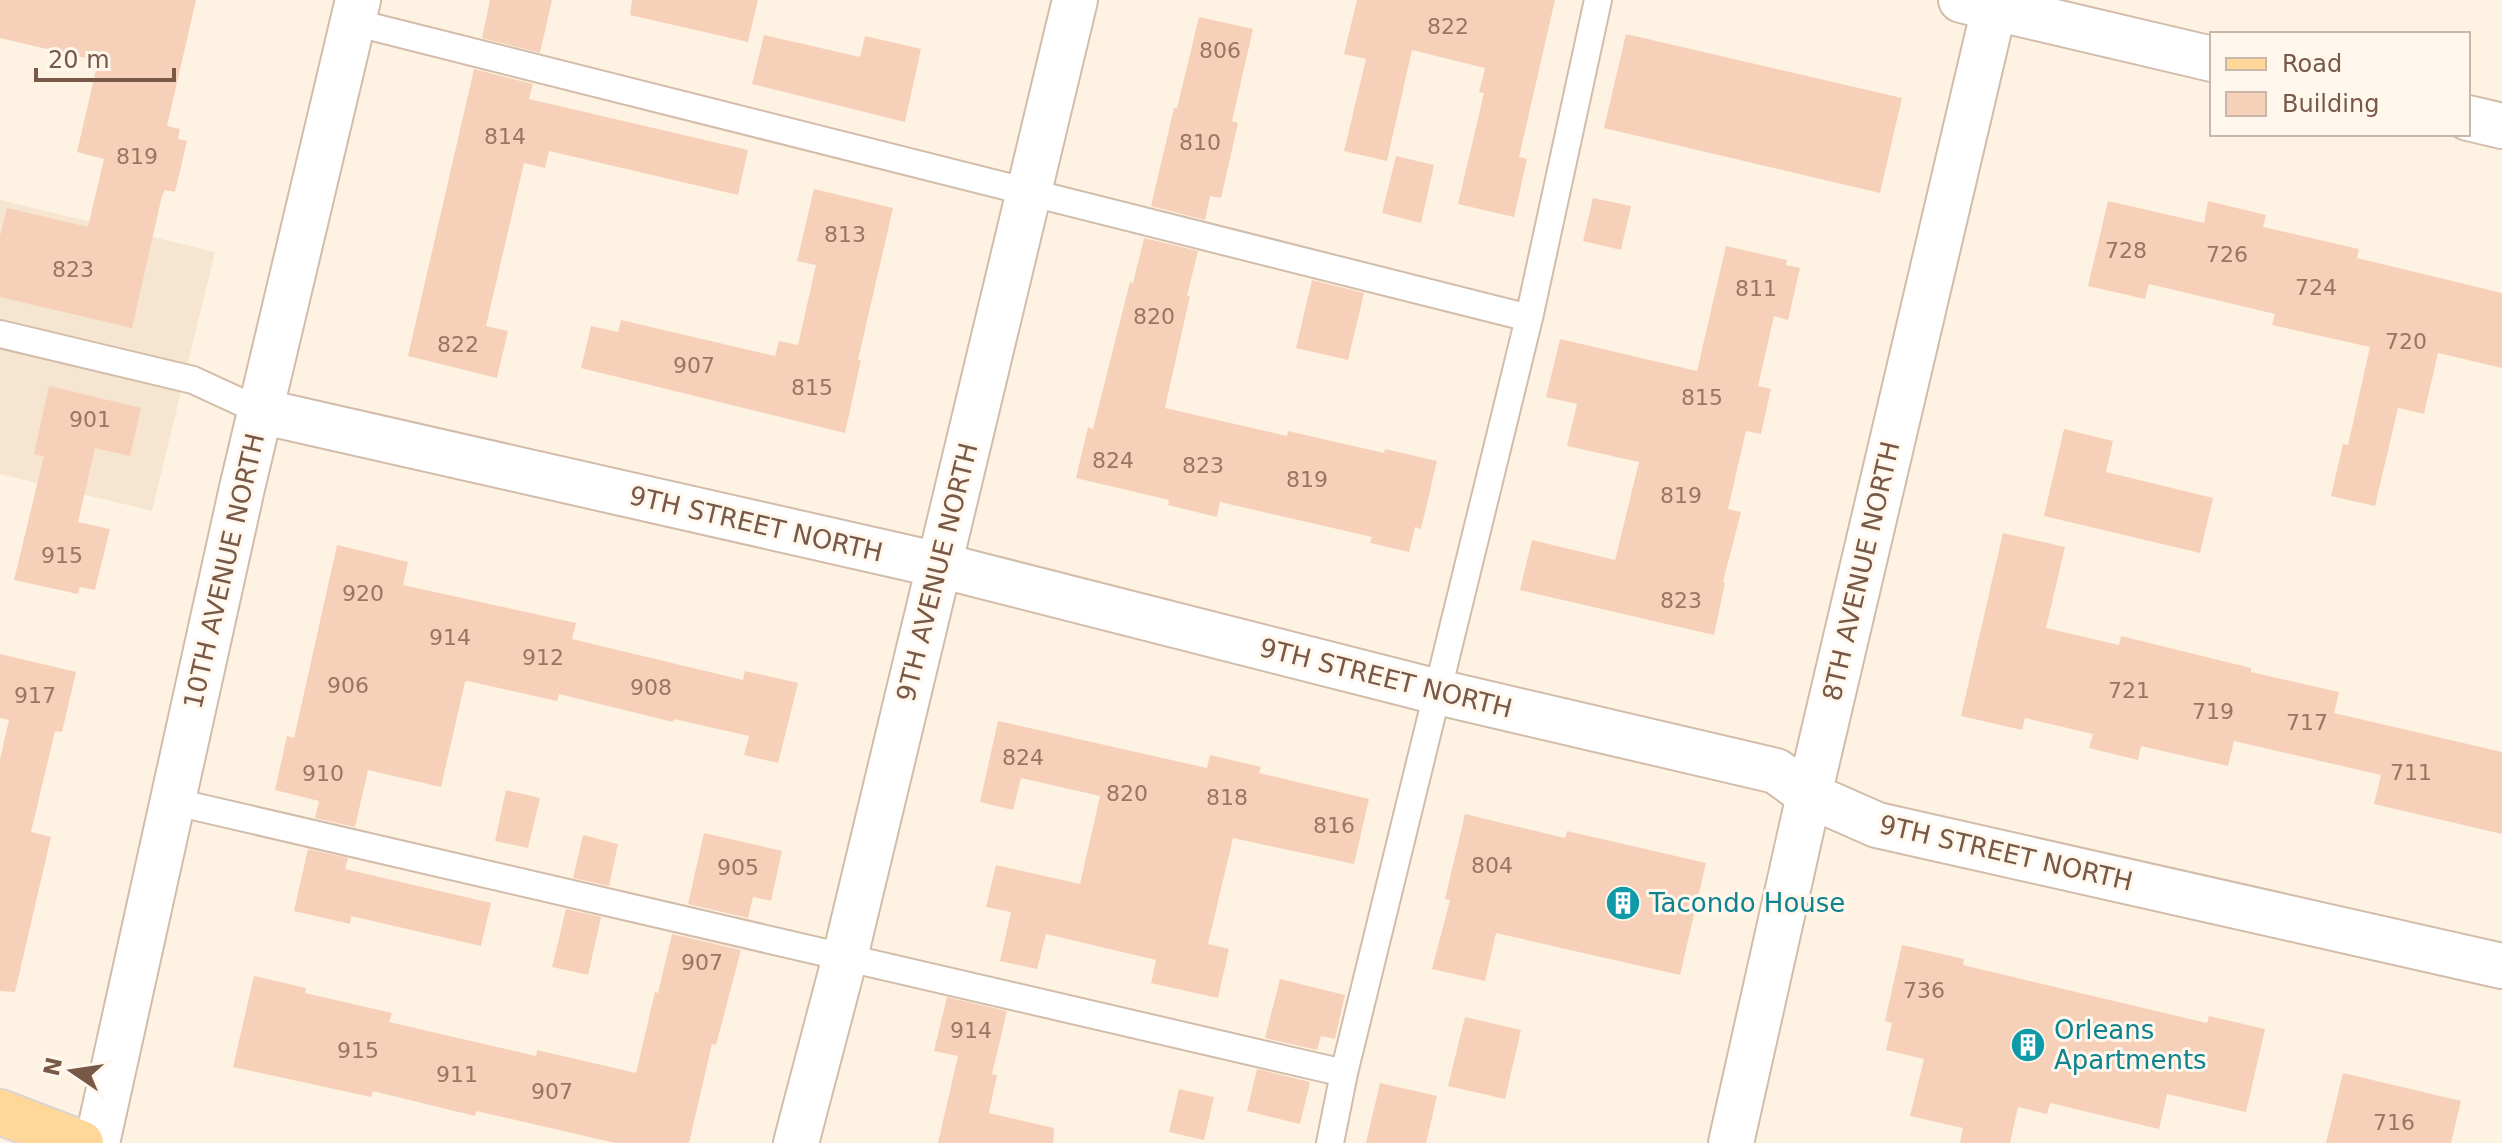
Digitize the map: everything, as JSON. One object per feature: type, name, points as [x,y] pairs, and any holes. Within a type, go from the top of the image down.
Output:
[{"type":"main road","points":[[0,1112],[81,1143]]},
{"type":"street","name":"9TH AVENUE NORTH","points":[[796,1143],[845,957],[1075,0]]},
{"type":"street","points":[[1984,3],[2210,59]]},
{"type":"street","name":"8TH AVENUE NORTH","points":[[1731,1143],[1984,3]]},
{"type":"street","name":"10TH AVENUE NORTH","points":[[97,1143],[260,411],[356,11]]},
{"type":"street","points":[[2470,118],[2502,126]]},
{"type":"street","name":"9TH STREET NORTH","points":[[260,411],[939,565],[1438,692],[1776,771],[1809,795],[1877,825],[2502,966]]},
{"type":"lane","points":[[1330,1143],[1344,1073],[1529,318],[1598,0]]},
{"type":"lane","points":[[356,11],[1029,192],[1529,318]]},
{"type":"lane","points":[[0,334],[193,380],[260,411]]},
{"type":"lane","points":[[171,801],[1344,1073]]},
{"type":"shaded area","points":[[0,200],[215,252],[152,511],[0,474]]},
{"type":"building","points":[[0,0],[196,0],[167,126],[180,129],[178,139],[187,141],[175,192],[165,190],[162,196],[132,328],[0,297],[0,236],[7,208],[88,227],[104,159],[77,152],[98,61],[0,38]]},
{"type":"building","points":[[490,0],[552,0],[540,53],[482,38]]},
{"type":"building","points":[[632,0],[758,0],[748,42],[630,15]]},
{"type":"building","points":[[1357,0],[1555,0],[1519,157],[1527,159],[1514,217],[1458,204],[1484,93],[1479,92],[1485,68],[1412,50],[1387,161],[1344,151],[1366,59],[1344,54]]},
{"type":"building","points":[[1199,17],[1253,29],[1232,121],[1238,123],[1221,198],[1210,196],[1205,220],[1151,206]]},
{"type":"building","points":[[1626,34],[1902,98],[1880,193],[1604,128]]},
{"type":"building","points":[[764,35],[860,57],[865,36],[921,49],[905,122],[752,84]]},
{"type":"building","points":[[474,69],[533,84],[529,99],[748,150],[738,195],[549,151],[545,168],[524,163],[486,326],[508,331],[497,378],[408,356]]},
{"type":"building","points":[[1396,156],[1434,165],[1421,223],[1382,213]]},
{"type":"building","points":[[814,189],[893,208],[858,360],[861,360],[845,433],[581,368],[591,326],[618,332],[621,320],[775,356],[779,341],[798,345],[816,265],[797,261]]},
{"type":"building","points":[[1593,198],[1631,206],[1621,250],[1583,241]]},
{"type":"building","points":[[2108,201],[2204,223],[2208,201],[2266,215],[2263,227],[2359,249],[2357,258],[2502,293],[2502,368],[2438,353],[2424,414],[2398,408],[2375,506],[2331,496],[2343,444],[2348,445],[2370,347],[2272,325],[2275,314],[2149,284],[2145,299],[2088,286]]},
{"type":"building","points":[[1144,238],[1198,251],[1165,408],[1287,436],[1288,431],[1384,453],[1385,449],[1437,461],[1421,529],[1415,527],[1409,552],[1370,543],[1372,537],[1220,502],[1217,517],[1168,505],[1169,500],[1076,478],[1088,427],[1093,429]]},
{"type":"building","points":[[1726,246],[1787,260],[1786,265],[1800,268],[1788,320],[1774,316],[1758,386],[1771,389],[1761,434],[1746,431],[1728,509],[1741,512],[1723,582],[1714,635],[1520,590],[1532,540],[1615,560],[1639,462],[1567,446],[1577,404],[1546,397],[1560,339],[1697,371]]},
{"type":"building","points":[[1312,280],[1364,293],[1348,360],[1296,348]]},
{"type":"building","points":[[49,386],[141,408],[130,456],[95,448],[78,522],[110,529],[95,590],[80,587],[78,594],[14,580],[44,456],[34,454]]},
{"type":"building","points":[[2064,429],[2113,441],[2106,472],[2213,498],[2200,553],[2044,516]]},
{"type":"building","points":[[2003,533],[2065,547],[2046,628],[2119,645],[2121,636],[2251,668],[2251,672],[2339,692],[2334,713],[2502,752],[2502,834],[2374,804],[2381,775],[2234,741],[2228,766],[2141,746],[2138,760],[2089,748],[2093,734],[2025,718],[2022,730],[1961,716]]},
{"type":"building","points":[[337,545],[408,562],[403,585],[576,623],[572,639],[743,680],[745,671],[798,683],[778,763],[744,755],[749,736],[674,719],[673,722],[559,694],[557,701],[468,681],[465,682],[441,787],[368,770],[355,827],[315,818],[319,801],[275,790],[287,736],[294,738]]},
{"type":"building","points":[[0,654],[76,672],[62,732],[55,731],[31,832],[51,837],[15,992],[0,991],[0,759],[9,720],[0,718]]},
{"type":"building","points":[[998,721],[1207,768],[1210,755],[1261,767],[1259,773],[1369,799],[1354,864],[1233,838],[1208,944],[1229,949],[1218,998],[1151,983],[1156,960],[1046,934],[1037,969],[1000,961],[1011,912],[986,907],[996,865],[1080,884],[1100,796],[1021,778],[1013,810],[980,802]]},
{"type":"building","points":[[506,790],[540,798],[528,848],[495,841]]},
{"type":"building","points":[[1465,814],[1565,838],[1567,831],[1706,863],[1680,975],[1496,933],[1485,981],[1432,969],[1450,900],[1445,899]]},
{"type":"building","points":[[704,833],[782,851],[771,901],[753,897],[748,918],[688,904]]},
{"type":"building","points":[[583,835],[618,844],[609,886],[573,878]]},
{"type":"building","points":[[308,849],[348,858],[345,869],[491,903],[481,946],[351,916],[350,924],[294,911]]},
{"type":"building","points":[[566,909],[601,917],[588,975],[552,967]]},
{"type":"building","points":[[672,934],[741,950],[716,1045],[712,1044],[689,1143],[615,1143],[476,1111],[475,1116],[373,1091],[371,1097],[233,1067],[254,976],[306,988],[305,993],[392,1013],[389,1022],[536,1056],[537,1050],[636,1073]]},
{"type":"building","points":[[1902,945],[1964,959],[1963,965],[2207,1023],[2209,1016],[2265,1029],[2246,1112],[2167,1094],[2159,1129],[2050,1103],[2047,1114],[2018,1107],[2010,1143],[1960,1143],[1963,1128],[1910,1116],[1924,1059],[1886,1050],[1892,1023],[1885,1021]]},
{"type":"building","points":[[1280,979],[1345,995],[1335,1039],[1321,1036],[1317,1050],[1265,1038]]},
{"type":"building","points":[[947,997],[1007,1011],[992,1074],[997,1075],[989,1113],[1054,1128],[1053,1143],[938,1143],[958,1056],[934,1051]]},
{"type":"building","points":[[1465,1017],[1521,1030],[1505,1099],[1448,1086]]},
{"type":"building","points":[[1257,1069],[1310,1082],[1300,1124],[1247,1111]]},
{"type":"building","points":[[2343,1073],[2461,1101],[2451,1143],[2326,1143]]},
{"type":"building","points":[[1380,1083],[1437,1096],[1426,1143],[1366,1143]]},
{"type":"building","points":[[1179,1089],[1214,1097],[1204,1140],[1169,1132]]},
{"type":"place","name":"Tacondo House","points":[[1623,903]]},
{"type":"place","name":"Orleans Apartments","points":[[2028,1045]]}]
